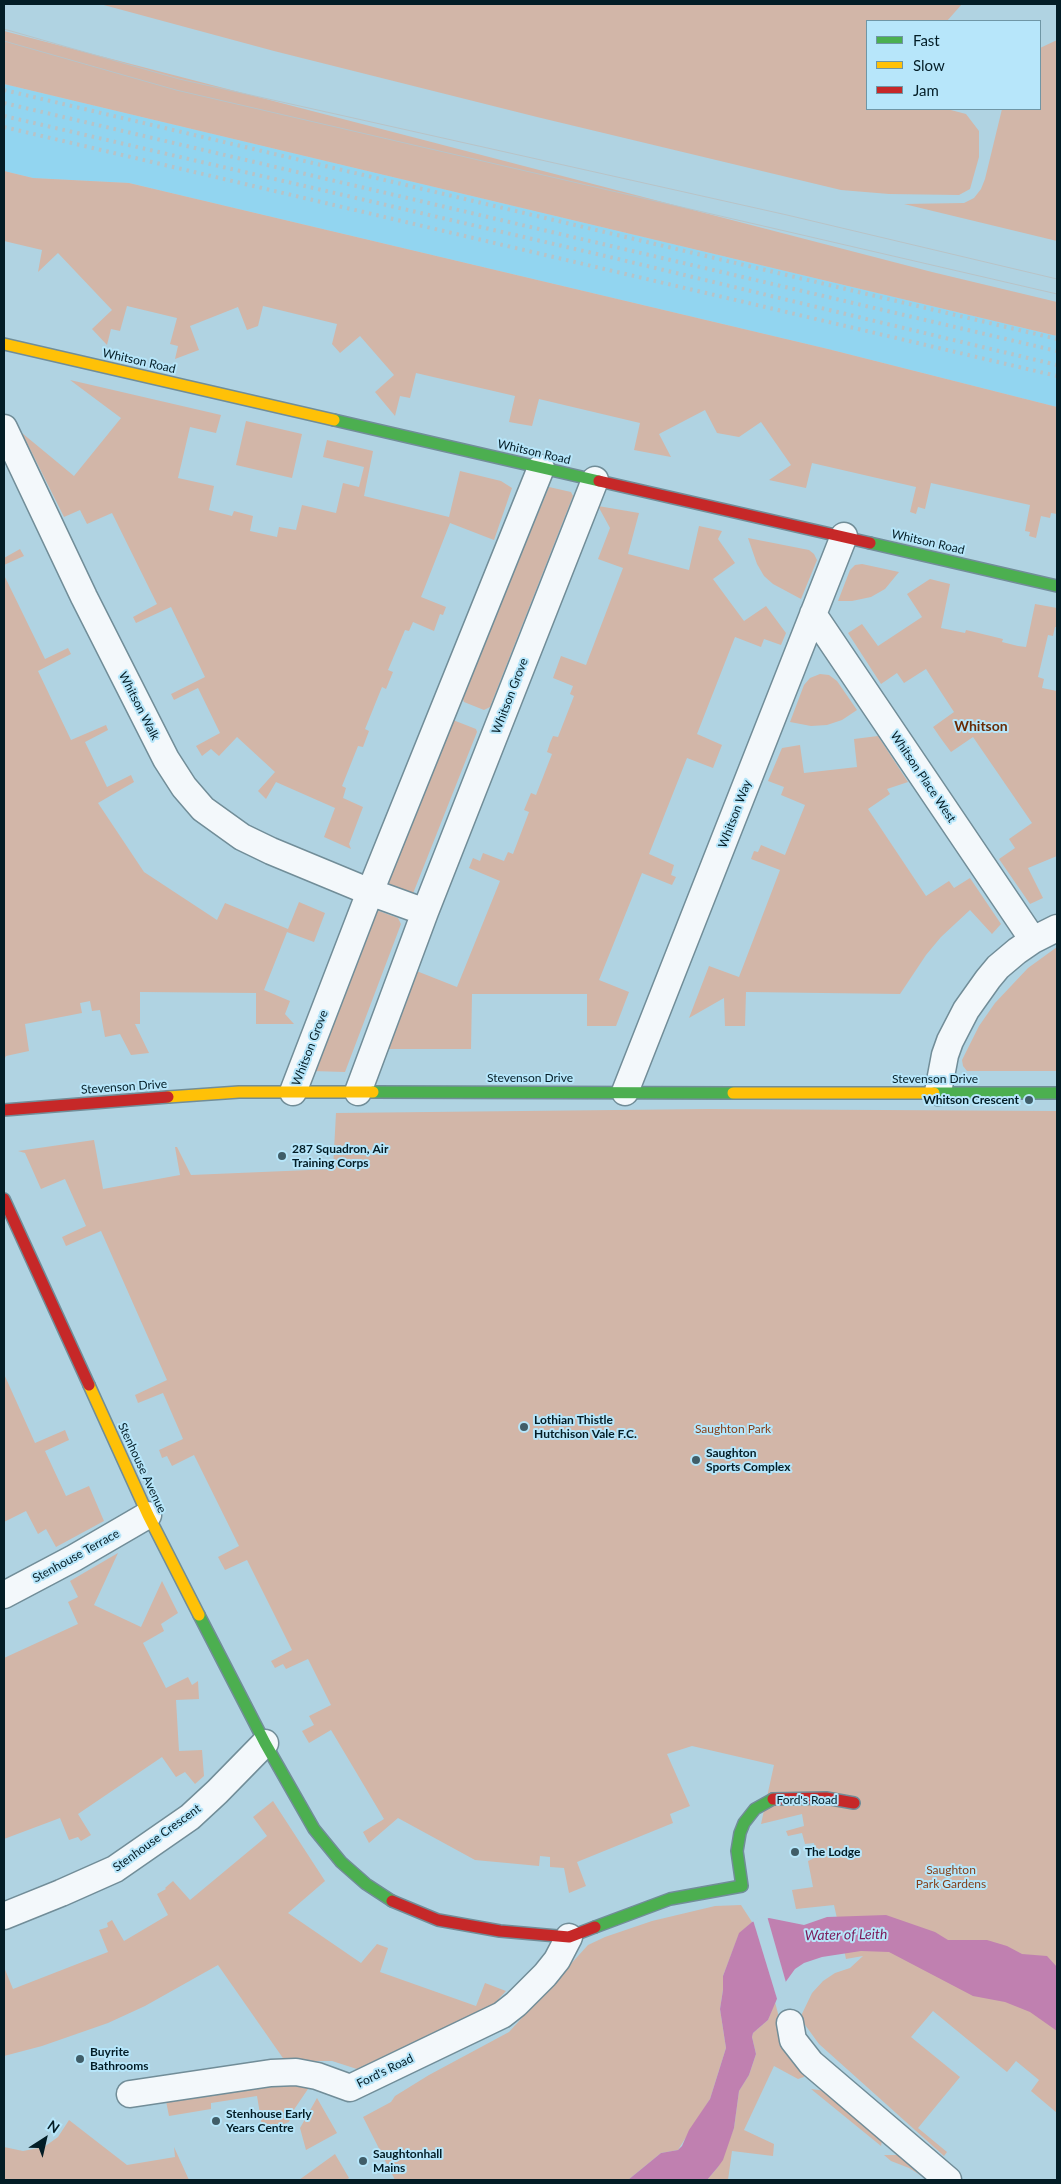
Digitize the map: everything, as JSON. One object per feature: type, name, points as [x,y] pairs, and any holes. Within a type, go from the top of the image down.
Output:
[{"type":"street","name":"Whitson Road","points":[[4,344],[1057,586]]},
{"type":"street","name":"Whitson Walk","points":[[4,428],[84,597],[148,724],[184,787],[203,809],[242,837],[370,892]]},
{"type":"street","name":"Whitson Grove","points":[[293,1092],[370,892],[541,468]]},
{"type":"street","name":"Whitson Grove","points":[[358,1092],[425,912],[595,480]]},
{"type":"street","name":"Whitson Way","points":[[626,1092],[844,536]]},
{"type":"street","name":"Whitson Place West","points":[[813,614],[1033,940]]},
{"type":"street","points":[[370,892],[425,912]]},
{"type":"street","points":[[938,1092],[945,1055],[966,1010],[998,967],[1033,940],[1057,928]]},
{"type":"street","name":"Stevenson Drive","points":[[4,1110],[239,1092],[1057,1093]]},
{"type":"street","name":"Stenhouse Avenue","points":[[4,1200],[148,1515],[265,1743]]},
{"type":"street","name":"Stenhouse Terrace","points":[[4,1595],[74,1558],[148,1515]]},
{"type":"street","name":"Stenhouse Crescent","points":[[4,1916],[61,1894],[115,1869],[190,1817],[265,1743]]},
{"type":"street","name":"Ford's Road","points":[[265,1743],[314,1829],[329,1849],[353,1873],[382,1895],[409,1909],[446,1922],[500,1931],[569,1937],[670,1899],[742,1886],[738,1851],[740,1833],[748,1817],[764,1804],[780,1798],[837,1798],[854,1803]]},
{"type":"street","name":"Ford's Road","points":[[130,2094],[271,2073],[296,2072],[312,2074],[350,2088],[502,2015],[545,1975],[557,1960],[569,1937]]},
{"type":"street","points":[[790,2023],[793,2040],[811,2062],[948,2180]]},
{"type":"shaded area","points":[[4,84],[1057,336],[1057,407],[828,349],[129,183],[33,178],[4,171]]},
{"type":"green space","points":[[100,4],[962,4],[948,20],[866,20],[866,110],[951,110],[966,114],[979,131],[979,157],[970,189],[959,195],[889,194],[841,190],[274,51]]},
{"type":"green space","points":[[4,31],[932,272],[1057,302],[1057,336],[4,84]]},
{"type":"green space","points":[[1057,40],[1057,241],[904,204],[964,203],[974,198],[981,189],[985,179],[1002,110],[1041,110],[1041,48]]},
{"type":"green space","points":[[4,171],[33,178],[129,183],[828,349],[1057,407],[1057,514],[1051,513],[1050,518],[1041,516],[1036,538],[1029,536],[1030,532],[1025,531],[1030,505],[931,483],[925,509],[918,507],[916,514],[910,512],[916,487],[812,463],[806,488],[769,480],[791,465],[761,422],[739,437],[717,433],[705,410],[659,434],[671,457],[634,450],[640,423],[539,399],[532,426],[509,422],[515,396],[416,373],[410,398],[400,396],[395,416],[375,392],[394,375],[360,336],[340,353],[332,344],[337,324],[263,306],[258,326],[247,330],[238,307],[190,326],[199,350],[175,359],[178,346],[170,344],[177,318],[127,306],[120,331],[111,329],[107,345],[92,329],[112,310],[58,253],[38,272],[42,250],[4,241]]},
{"type":"green space","points":[[70,380],[221,415],[216,433],[190,427],[178,478],[214,486],[209,510],[232,516],[234,511],[253,516],[250,531],[277,537],[279,527],[296,530],[302,505],[336,513],[343,483],[359,487],[364,467],[323,457],[327,440],[373,451],[364,496],[449,517],[460,471],[501,481],[512,488],[494,540],[450,523],[421,597],[446,607],[443,615],[440,614],[434,631],[413,622],[409,631],[405,630],[388,670],[393,672],[386,689],[382,687],[365,729],[369,731],[363,747],[358,746],[342,786],[346,788],[343,798],[363,807],[349,844],[351,849],[324,837],[335,808],[276,782],[266,799],[258,791],[275,772],[237,737],[219,756],[211,749],[202,756],[196,746],[220,733],[198,688],[174,700],[171,694],[205,677],[171,607],[136,623],[133,617],[157,604],[112,513],[87,524],[80,510],[64,517],[22,433],[74,476],[121,418]]},
{"type":"green space","points":[[246,421],[302,434],[292,478],[236,465]]},
{"type":"green space","points":[[549,487],[571,492],[573,496],[490,707],[484,710],[464,702],[462,697]]},
{"type":"green space","points":[[598,506],[639,513],[628,554],[689,570],[699,526],[722,531],[718,539],[735,563],[713,579],[744,621],[766,606],[786,633],[781,645],[764,639],[761,647],[735,637],[697,734],[722,745],[713,768],[687,758],[649,854],[674,865],[671,875],[676,877],[672,885],[642,873],[599,980],[629,992],[616,1026],[587,1026],[587,994],[472,994],[471,1049],[384,1049],[414,970],[457,987],[500,881],[469,868],[473,858],[480,861],[483,853],[504,861],[508,852],[513,854],[529,812],[524,810],[531,793],[536,795],[552,754],[547,752],[550,743],[553,736],[558,737],[574,696],[570,694],[573,686],[553,678],[561,656],[586,665],[623,568],[598,559],[610,528]]},
{"type":"green space","points":[[748,538],[809,550],[814,554],[817,560],[801,599],[773,584],[764,576],[757,564]]},
{"type":"green space","points":[[20,549],[24,556],[4,565],[4,558]]},
{"type":"green space","points":[[862,564],[899,572],[885,589],[871,597],[852,601],[838,601],[850,570],[855,565]]},
{"type":"green space","points":[[4,575],[45,659],[68,648],[71,654],[38,671],[71,740],[106,725],[108,730],[85,742],[107,787],[131,775],[134,782],[98,803],[144,872],[217,920],[225,903],[288,929],[299,902],[325,913],[314,942],[287,932],[264,990],[290,1001],[285,1014],[294,1024],[256,1024],[256,993],[140,992],[140,1024],[135,1024],[149,1053],[131,1055],[120,1034],[105,1037],[100,1010],[92,1011],[90,1001],[80,1003],[82,1013],[25,1024],[29,1051],[6,1056],[4,1060]]},
{"type":"green space","points":[[930,579],[950,584],[941,628],[965,633],[966,630],[1003,639],[1002,642],[1018,646],[1026,647],[1035,604],[1057,608],[1057,627],[1055,627],[1053,636],[1048,635],[1038,677],[1044,679],[1042,688],[1057,691],[1057,856],[1028,868],[1043,898],[1030,904],[999,859],[1015,848],[1009,839],[1032,823],[973,737],[951,752],[933,727],[954,712],[926,669],[904,683],[897,673],[881,684],[848,633],[862,624],[878,646],[922,617],[907,594]]},
{"type":"green space","points":[[820,674],[829,675],[837,681],[857,710],[842,720],[827,725],[811,726],[790,722],[804,685],[810,678]]},
{"type":"green space","points":[[453,720],[476,729],[477,732],[412,896],[385,884]]},
{"type":"green space","points":[[878,736],[908,782],[887,789],[890,794],[868,809],[926,896],[949,881],[954,888],[970,878],[1001,924],[992,934],[970,910],[941,937],[926,955],[900,994],[746,992],[745,1026],[725,1026],[724,998],[689,1018],[709,966],[739,977],[780,870],[751,859],[754,851],[758,852],[761,845],[785,855],[805,805],[781,795],[784,787],[768,781],[782,748],[800,745],[804,773],[857,767],[854,739]]},
{"type":"green space","points":[[379,911],[398,918],[401,924],[345,1072],[312,1071],[375,912]]},
{"type":"green space","points":[[1057,947],[1057,1071],[967,1071],[963,1066],[962,1060],[979,1026],[995,1003],[1028,968]]},
{"type":"green space","name":"Saughton Park","points":[[708,1109],[1057,1111],[1057,2113],[1031,2091],[1039,2080],[1016,2061],[1007,2072],[933,2011],[911,2037],[960,2077],[918,2128],[947,2152],[944,2156],[819,2044],[800,2018],[812,1993],[823,1981],[835,1973],[850,1968],[863,1956],[846,1959],[834,1905],[796,1909],[792,1890],[813,1887],[808,1861],[817,1857],[814,1843],[805,1844],[802,1833],[788,1836],[786,1831],[804,1826],[802,1814],[761,1824],[774,1765],[692,1746],[667,1754],[690,1806],[670,1814],[673,1823],[577,1862],[586,1886],[569,1893],[564,1868],[550,1867],[550,1857],[540,1856],[539,1866],[475,1860],[398,1818],[369,1843],[363,1832],[384,1819],[331,1730],[309,1743],[302,1731],[314,1725],[309,1716],[331,1705],[308,1659],[286,1669],[283,1664],[275,1668],[271,1661],[292,1650],[247,1560],[225,1570],[218,1557],[239,1546],[194,1455],[172,1466],[167,1456],[162,1458],[159,1450],[183,1439],[163,1393],[138,1403],[135,1395],[167,1380],[101,1231],[66,1246],[62,1237],[86,1226],[65,1179],[41,1189],[25,1153],[18,1151],[94,1140],[103,1189],[180,1175],[175,1147],[177,1147],[191,1175],[333,1169],[336,1113]]},
{"type":"green space","points":[[4,1374],[35,1443],[65,1430],[69,1440],[45,1451],[66,1496],[89,1486],[104,1521],[56,1547],[46,1529],[38,1534],[26,1511],[4,1522]]},
{"type":"green space","points":[[118,1553],[94,1605],[141,1627],[162,1581],[178,1613],[161,1624],[164,1631],[143,1643],[166,1688],[188,1677],[192,1685],[198,1681],[199,1699],[176,1700],[179,1751],[202,1750],[204,1776],[195,1784],[185,1772],[176,1777],[162,1757],[78,1814],[91,1835],[81,1841],[78,1837],[69,1840],[60,1818],[4,1839],[4,1658],[78,1624],[68,1602],[78,1597],[70,1581]]},
{"type":"green space","points":[[273,1801],[325,1881],[288,1913],[361,1963],[377,1944],[388,1948],[380,1972],[476,2006],[485,1983],[506,1991],[494,2004],[480,2012],[357,2069],[332,2061],[285,2061],[218,1965],[145,2006],[108,2023],[42,2046],[4,2056],[4,1967],[13,1989],[108,1952],[99,1930],[108,1927],[107,1923],[112,1920],[124,1941],[168,1915],[157,1894],[166,1889],[173,1881],[190,1900],[267,1836],[253,1817]]},
{"type":"green space","points":[[741,1905],[752,1922],[739,1934],[723,1976],[720,2009],[726,2048],[710,2099],[678,2150],[661,2153],[628,2180],[395,2180],[363,2117],[391,2102],[395,2096],[429,2075],[509,2032],[588,1945],[605,1937],[652,1921],[715,1906]]},
{"type":"green space","points":[[775,2002],[781,2025],[778,2035],[805,2073],[804,2077],[798,2079],[774,2066],[744,2130],[774,2144],[773,2156],[732,2151],[728,2180],[707,2180],[718,2167],[734,2128],[739,2091],[749,2075],[756,2054],[752,2037],[753,2033],[768,2020]]},
{"type":"green space","points":[[270,2082],[305,2084],[308,2089],[293,2111],[289,2122],[263,2132],[257,2096],[211,2103],[211,2109],[169,2116],[166,2101]]},
{"type":"green space","points":[[811,2089],[826,2091],[882,2141],[881,2146]]},
{"type":"green space","points":[[317,2098],[337,2133],[306,2150],[300,2128]]},
{"type":"green space","points":[[69,2120],[127,2165],[175,2157],[174,2147],[189,2180],[4,2180],[4,2147],[23,2151],[44,2147],[58,2137]]},
{"type":"green space","points":[[335,2154],[349,2178],[346,2180],[299,2180]]},
{"type":"green space","points":[[884,2155],[901,2155],[928,2180],[909,2168],[891,2161]]},
{"type":"water","name":"Water of Leith","points":[[886,1915],[935,1932],[948,1940],[987,1940],[1007,1946],[1022,1954],[1047,1956],[1057,1967],[1057,2031],[1030,2012],[1005,2002],[973,1996],[889,1952],[861,1951],[822,1957],[804,1963],[795,1969],[782,1987],[768,2020],[753,2033],[752,2037],[756,2054],[749,2075],[739,2091],[734,2128],[723,2160],[718,2167],[707,2180],[628,2180],[661,2153],[678,2150],[710,2099],[726,2048],[720,2009],[723,1976],[739,1933],[752,1922],[769,1918],[804,1925],[827,1917]]},
{"type":"pier","points":[[767,1916],[787,1986],[778,2002],[753,1920]]},
{"type":"tram line","points":[[4,29],[179,79],[787,215],[1057,279]]},
{"type":"tram line","points":[[4,41],[176,90],[1057,294]]},
{"type":"railway","points":[[4,90],[1057,339]]},
{"type":"railway","points":[[4,103],[1057,351]]},
{"type":"railway","points":[[4,116],[614,258],[1057,365]]},
{"type":"railway","points":[[4,127],[1057,376]]},
{"type":"traffic: fast","points":[[334,420],[599,481]]},
{"type":"traffic: fast","points":[[870,543],[1057,586]]},
{"type":"traffic: fast","points":[[373,1092],[733,1093]]},
{"type":"traffic: fast","points":[[934,1093],[1057,1093]]},
{"type":"traffic: fast","points":[[199,1615],[265,1743],[314,1829],[341,1862],[366,1884],[392,1901]]},
{"type":"traffic: fast","points":[[595,1927],[670,1899],[742,1886],[737,1851],[740,1833],[744,1823],[755,1809],[773,1799]]},
{"type":"traffic: slow","points":[[4,344],[334,420]]},
{"type":"traffic: slow","points":[[168,1097],[239,1092],[373,1092]]},
{"type":"traffic: slow","points":[[733,1093],[934,1093]]},
{"type":"traffic: slow","points":[[89,1385],[148,1515],[199,1615]]},
{"type":"traffic: jam","points":[[599,481],[870,543]]},
{"type":"traffic: jam","points":[[4,1110],[168,1097]]},
{"type":"traffic: jam","points":[[4,1199],[89,1385]]},
{"type":"traffic: jam","points":[[773,1799],[826,1798],[854,1803]]},
{"type":"traffic: jam","points":[[392,1901],[438,1920],[500,1931],[569,1937],[595,1927]]},
{"type":"place","name":"Whitson Crescent","points":[[1029,1100]]},
{"type":"place","name":"287 Squadron, Air Training Corps","points":[[282,1156]]},
{"type":"place","name":"Lothian Thistle Hutchison Vale F.C.","points":[[524,1427]]},
{"type":"place","name":"Saughton Sports Complex","points":[[696,1460]]},
{"type":"place","name":"The Lodge","points":[[795,1852]]},
{"type":"place","name":"Buyrite Bathrooms","points":[[80,2059]]},
{"type":"place","name":"Stenhouse Early Years Centre","points":[[216,2121]]},
{"type":"place","name":"Saughtonhall Mains","points":[[363,2161]]},
{"type":"district","name":"Whitson","points":[[981,726]]},
{"type":"park label","name":"Saughton Park Gardens","points":[[951,1877]]}]
